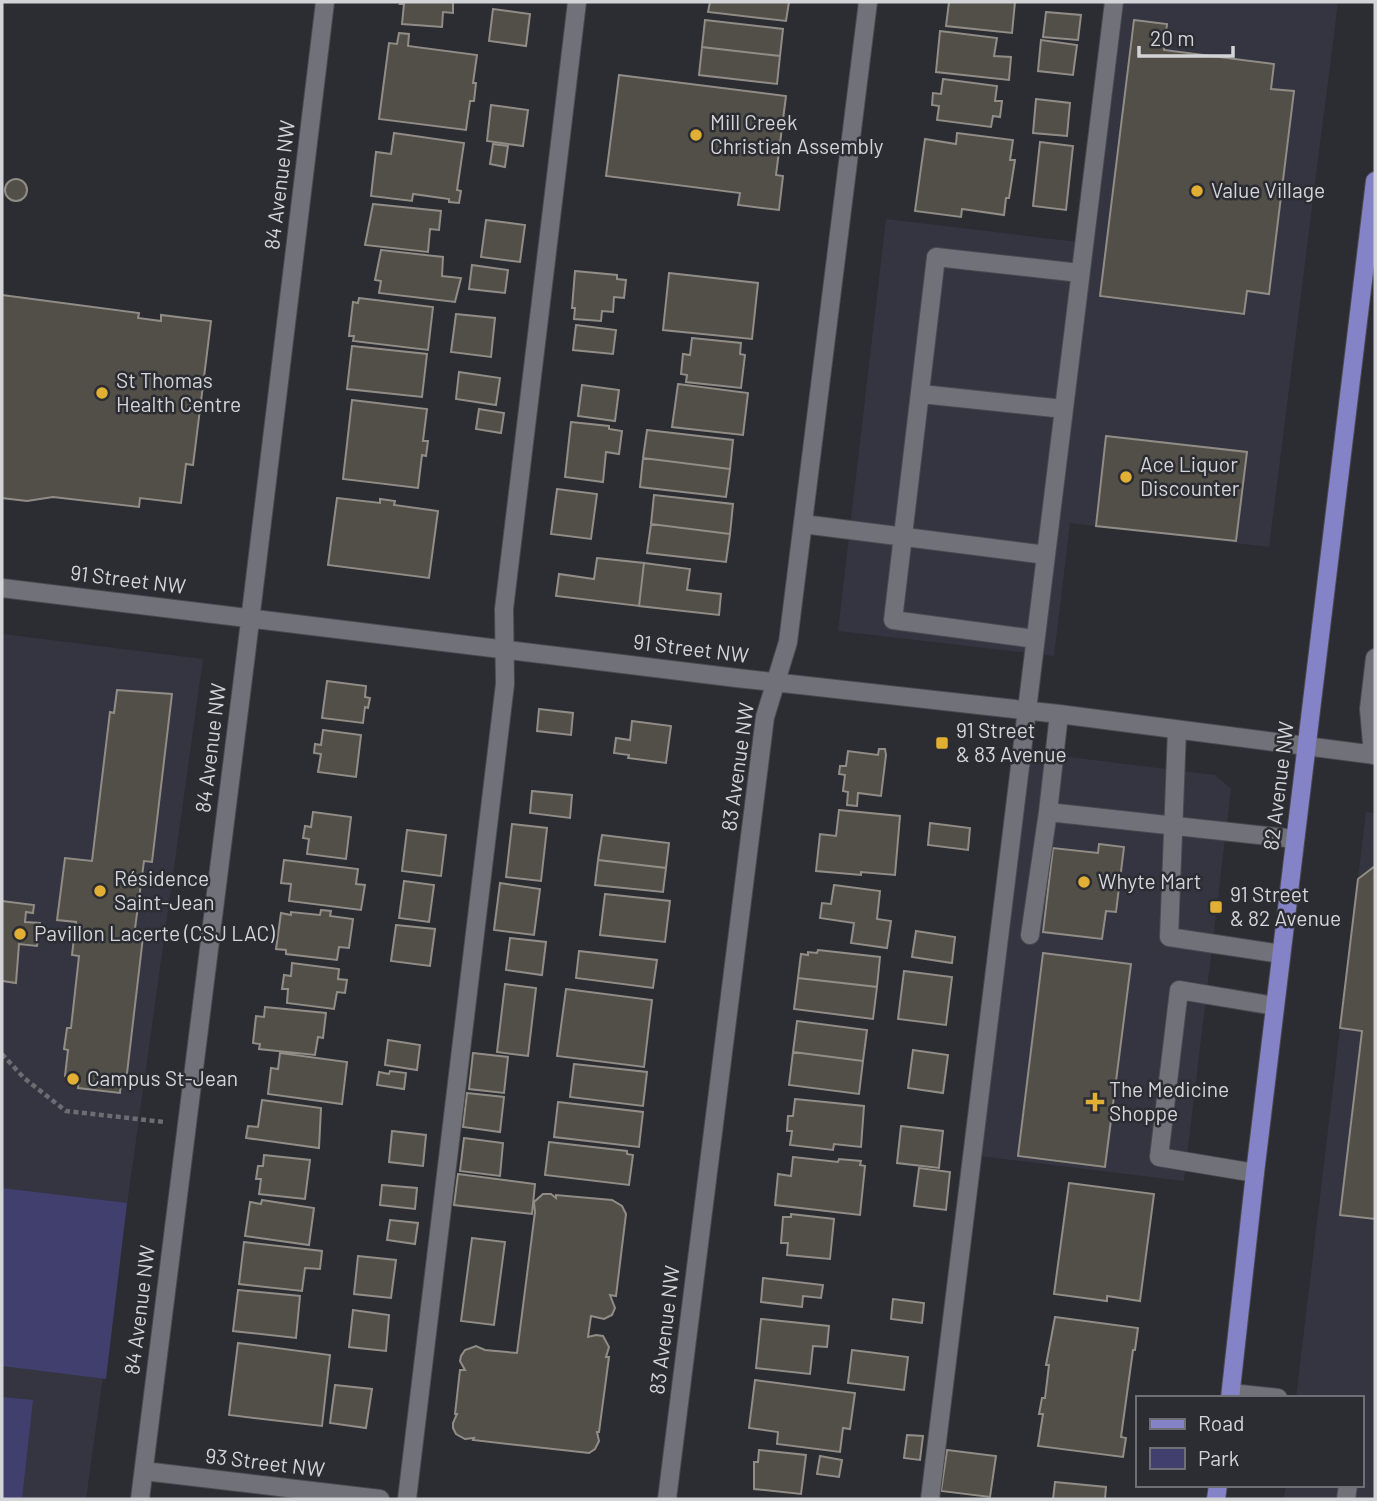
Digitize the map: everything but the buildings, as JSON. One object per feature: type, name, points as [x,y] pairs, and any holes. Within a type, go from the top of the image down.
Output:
[{"type":"main road","name":"82 Avenue NW","points":[[1230,1395],[1375,181]]},
{"type":"street","name":"84 Avenue NW","points":[[140,1499],[325,2]]},
{"type":"street","points":[[407,1499],[503,698],[504,609],[577,2]]},
{"type":"street","name":"83 Avenue NW","points":[[667,1499],[765,717],[788,642],[868,2]]},
{"type":"street","points":[[930,1499],[1114,2]]},
{"type":"street","points":[[1035,639],[893,620],[936,257],[1080,273]]},
{"type":"street","points":[[921,394],[1064,409]]},
{"type":"street","points":[[803,524],[1046,555]]},
{"type":"street","name":"91 Street NW","points":[[2,588],[1059,714],[1374,755]]},
{"type":"street","points":[[1374,755],[1369,709],[1375,658]]},
{"type":"street","points":[[1030,935],[1059,714]]},
{"type":"street","points":[[1177,730],[1170,937],[1281,954]]},
{"type":"street","points":[[1048,811],[1295,839]]},
{"type":"street","points":[[1255,1173],[1159,1157],[1180,990],[1275,1006]]},
{"type":"street","name":"93 Street NW","points":[[144,1471],[380,1499]]},
{"type":"path","points":[[2,1054],[23,1078],[66,1111],[186,1125]]},
{"type":"shaded area","points":[[1124,2],[1338,2],[1269,547],[1070,523],[1054,656],[838,631],[886,219],[1094,244]]},
{"type":"shaded area","name":"Campus St-Jean","points":[[2,634],[203,659],[86,1499],[2,1499]]},
{"type":"shaded area","points":[[1028,752],[1215,775],[1231,789],[1184,1181],[979,1156]]},
{"type":"shaded area","points":[[1366,812],[1375,813],[1375,1499],[1284,1499],[1286,1487],[1363,1487],[1363,1396],[1296,1396]]},
{"type":"green space","points":[[2,1188],[127,1203],[106,1379],[2,1366]]},
{"type":"green space","points":[[2,1397],[33,1400],[22,1499],[2,1499]]},
{"type":"place","name":"Mill Creek Christian Assembly","points":[[696,135]]},
{"type":"place","name":"Value Village","points":[[1197,191]]},
{"type":"place","name":"St Thomas Health Centre","points":[[102,393]]},
{"type":"place","name":"Ace Liquor Discounter","points":[[1126,477]]},
{"type":"place","name":"91 Street & 83 Avenue","points":[[942,743]]},
{"type":"place","name":"Whyte Mart","points":[[1084,882]]},
{"type":"place","name":"Résidence Saint-Jean","points":[[100,891]]},
{"type":"place","name":"91 Street & 82 Avenue","points":[[1216,907]]},
{"type":"place","name":"Pavillon Lacerte (CSJ LAC)","points":[[20,934]]},
{"type":"place","name":"Campus St-Jean","points":[[73,1079]]},
{"type":"place","name":"The Medicine Shoppe","points":[[1095,1102]]}]
